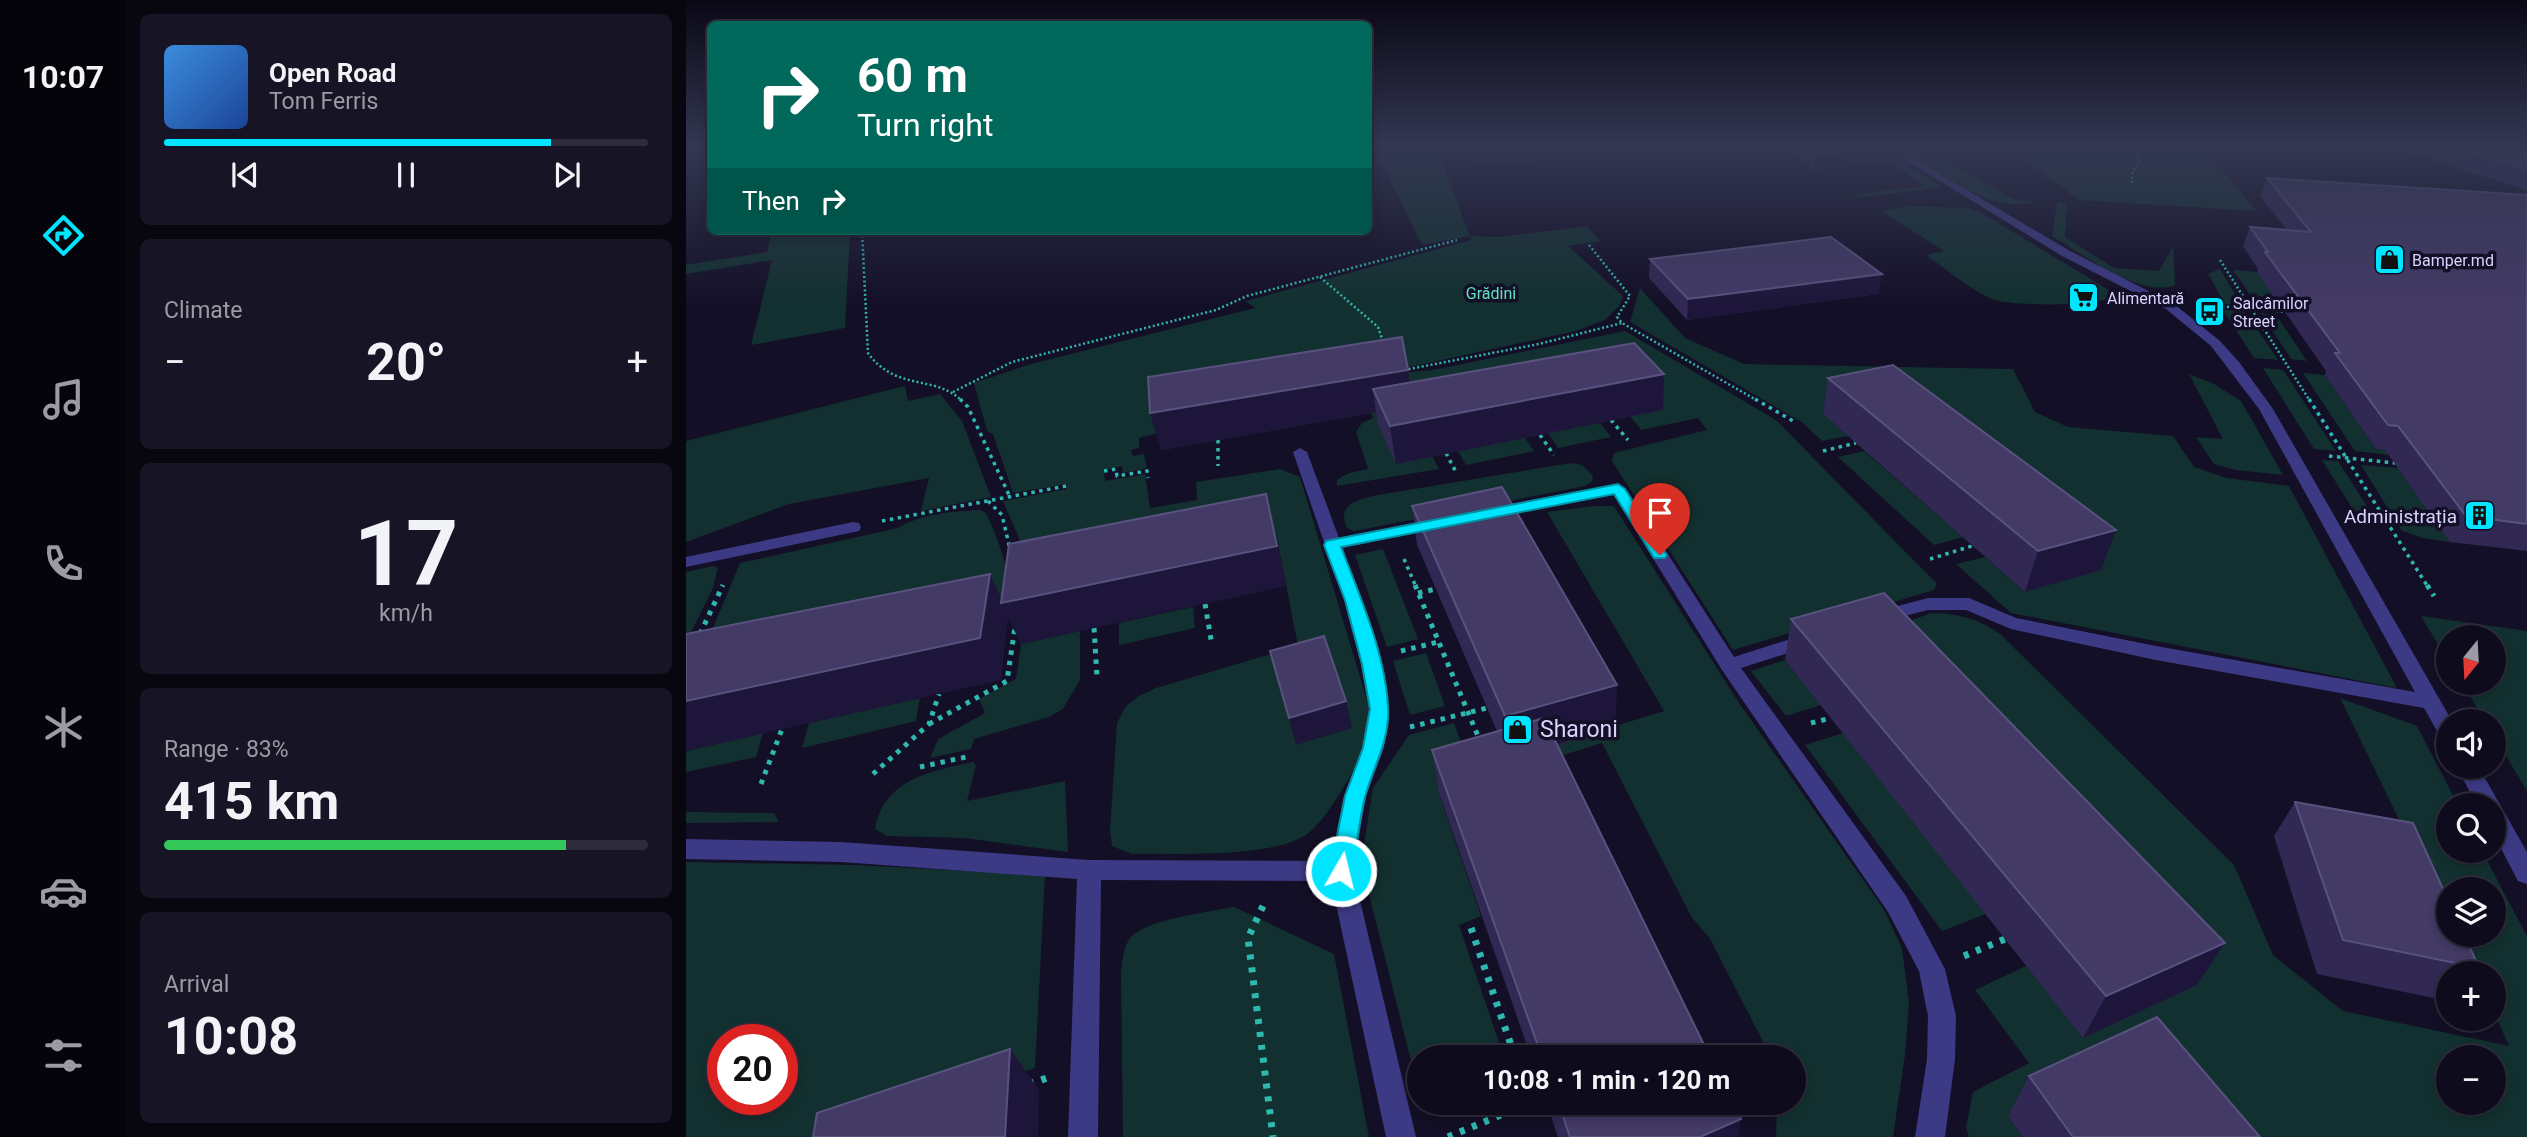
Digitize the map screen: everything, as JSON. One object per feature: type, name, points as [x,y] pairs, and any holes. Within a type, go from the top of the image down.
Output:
[{"type":"street","points":[[1971,199],[2128,288],[2163,302],[2192,322],[2219,346],[2261,397],[2436,711]]},
{"type":"street","points":[[1300,452],[1353,600],[1371,664],[1379,709],[1375,736],[1355,796],[1341,871],[1401,1137]]},
{"type":"street","points":[[1482,514],[1618,489],[1729,665],[1897,904],[1932,969],[1942,1016],[1941,1059],[1930,1137]]},
{"type":"street","points":[[1332,545],[1457,519]]},
{"type":"street","points":[[686,562],[853,527]]},
{"type":"street","points":[[1859,622],[1928,604],[1969,604],[2011,623],[2156,653],[2431,702]]},
{"type":"street","points":[[1729,665],[1833,631]]},
{"type":"street","points":[[2506,836],[2527,874]]},
{"type":"street","points":[[686,849],[841,852],[1089,870],[1341,871]]},
{"type":"street","points":[[1083,1137],[1089,870]]},
{"type":"path","points":[[862,235],[868,353],[878,368],[895,377],[953,392],[968,407],[1010,497]]},
{"type":"path","points":[[953,392],[1012,362],[1216,310],[1247,296],[1457,240]]},
{"type":"path","points":[[1589,245],[1630,296],[1617,317],[1622,323],[1793,421]]},
{"type":"path","points":[[2220,260],[2434,596]]},
{"type":"path","points":[[1320,277],[1378,327],[1384,350]]},
{"type":"path","points":[[2163,302],[2287,312]]},
{"type":"path","points":[[1394,370],[1444,364],[1622,323]]},
{"type":"path","points":[[1611,420],[1628,440]]},
{"type":"path","points":[[1539,435],[1555,455]]},
{"type":"path","points":[[1217,466],[1218,440]]},
{"type":"path","points":[[1823,451],[1856,443]]},
{"type":"path","points":[[2291,452],[2395,463]]},
{"type":"path","points":[[1446,453],[1457,474]]},
{"type":"path","points":[[1104,471],[1116,469],[1117,476],[1147,471],[1148,478]]},
{"type":"path","points":[[853,527],[1066,486]]},
{"type":"path","points":[[988,501],[1002,515],[1013,561]]},
{"type":"path","points":[[1393,532],[1482,745]]},
{"type":"path","points":[[1930,559],[1972,546]]},
{"type":"path","points":[[696,642],[722,586]]},
{"type":"path","points":[[1418,593],[1436,589]]},
{"type":"path","points":[[1205,604],[1212,645]]},
{"type":"path","points":[[873,774],[929,724],[1007,681],[1015,623]]},
{"type":"path","points":[[1094,628],[1097,677]]},
{"type":"path","points":[[929,724],[939,694]]},
{"type":"path","points":[[1375,736],[1487,708]]},
{"type":"path","points":[[761,784],[782,729]]},
{"type":"path","points":[[920,766],[966,757]]},
{"type":"path","points":[[1273,1137],[1248,938],[1280,871]]},
{"type":"path","points":[[1471,928],[1512,1045]]},
{"type":"path","points":[[1021,1087],[1085,1066]]},
{"type":"path","points":[[1448,1137],[1502,1115]]},
{"type":"green space","points":[[1399,199],[1456,199],[1470,236],[1422,245]]},
{"type":"green space","points":[[1991,199],[2034,201],[2018,204]]},
{"type":"green space","points":[[2246,199],[2256,211],[2079,200]]},
{"type":"green space","points":[[2057,202],[2067,203],[2065,237],[2114,268],[2159,271],[2173,247],[2175,285],[2161,288],[2129,280],[2095,263],[2052,236]]},
{"type":"green space","points":[[1908,206],[1968,208],[1980,212],[2117,295],[2075,304],[2014,303],[1989,298],[1926,255],[1944,251],[1881,211]]},
{"type":"green space","name":"Grădini","points":[[1587,226],[1600,241],[1568,246],[1623,296],[1620,305],[1605,320],[1576,331],[1405,368],[1399,373],[1433,370],[1625,331],[1776,420],[1937,584],[1934,590],[1733,650],[1612,461],[1614,453],[1707,430],[1698,418],[1641,430],[1630,416],[1432,456],[1439,469],[1337,486],[1337,480],[1349,473],[1368,469],[1356,432],[1362,423],[1373,418],[1371,413],[1365,414],[1352,381],[1139,438],[1139,448],[1131,450],[1133,456],[1144,454],[1147,468],[1123,473],[1122,466],[1104,470],[1105,481],[1145,474],[1150,508],[1197,500],[1196,482],[1280,469],[1300,477],[1369,707],[1365,739],[1349,779],[1320,821],[1311,831],[1296,840],[1252,850],[1199,854],[1132,854],[1112,846],[1110,831],[1117,723],[1126,706],[1156,688],[1298,646],[1276,534],[1022,545],[1003,501],[1066,489],[1067,484],[1013,493],[993,434],[987,431],[974,383],[1031,364],[1255,308],[1246,301],[1471,240],[1470,236],[1499,237]]},
{"type":"green space","points":[[771,235],[850,235],[845,328],[751,345],[772,260],[686,274],[686,265],[767,252]]},
{"type":"green space","points":[[2220,269],[2241,305],[2225,304],[2208,274]]},
{"type":"green space","points":[[2233,270],[2257,272],[2285,309],[2259,307]]},
{"type":"green space","points":[[1640,288],[1685,338],[1744,364],[2013,369],[2035,412],[2068,427],[2173,436],[2194,467],[2227,478],[2289,486],[2397,688],[2011,613],[1956,564],[1985,557],[2025,592],[2100,569],[1886,400],[1823,414],[1848,436],[1822,441],[1803,423],[1630,322]]},
{"type":"green space","points":[[2223,310],[2245,311],[2278,360],[2254,358]]},
{"type":"green space","points":[[2261,313],[2276,315],[2307,361],[2291,359]]},
{"type":"green space","points":[[2263,368],[2283,370],[2336,451],[2314,449]]},
{"type":"green space","points":[[2303,373],[2325,375],[2376,449],[2385,450],[2389,455],[2355,451]]},
{"type":"green space","points":[[2189,374],[2214,384],[2241,401],[2283,475],[2236,470],[2214,464],[2196,437],[2223,439]]},
{"type":"green space","points":[[905,386],[908,401],[940,394],[962,421],[991,497],[921,511],[929,478],[789,504],[686,542],[686,441]]},
{"type":"green space","points":[[1600,423],[1611,437],[1558,448],[1548,433]]},
{"type":"green space","points":[[1525,438],[1534,451],[1466,465],[1458,451]]},
{"type":"green space","points":[[1864,451],[1963,537],[1934,545],[1838,457]]},
{"type":"green space","points":[[2322,460],[2338,461],[2377,522],[2354,511]]},
{"type":"green space","points":[[1571,463],[1582,465],[1593,476],[1592,482],[1585,486],[1354,531],[1347,528],[1344,521],[1344,514],[1349,506],[1372,496]]},
{"type":"green space","points":[[2361,465],[2399,468],[2450,542],[2423,538],[2402,531]]},
{"type":"green space","points":[[1614,506],[1739,703],[1883,908],[1902,948],[1909,1002],[1905,1055],[1893,1137],[1776,1137],[1777,1115],[1806,1115],[1806,1045],[1765,1045],[1709,937],[1692,918],[1602,743],[1515,770],[1509,759],[1664,711],[1547,512]]},
{"type":"green space","points":[[980,510],[986,513],[1005,562],[1009,615],[686,693],[740,563],[898,528],[927,516]]},
{"type":"green space","points":[[1383,549],[1418,639],[1387,647],[1355,555]]},
{"type":"green space","points":[[713,566],[718,568],[713,588],[690,634],[686,634],[686,572]]},
{"type":"green space","points":[[1193,607],[1195,628],[1119,645],[1119,623]]},
{"type":"green space","points":[[1931,613],[1967,618],[2000,634],[2234,865],[2273,955],[2343,1011],[2504,1045],[2436,1045],[2436,1115],[2506,1115],[2506,1045],[2509,1046],[2502,1031],[2506,1031],[2506,961],[2468,961],[2462,947],[2506,947],[2506,896],[2527,936],[2527,1137],[2195,1137],[2008,1116],[2022,1137],[1969,1137],[1966,1127],[1973,1092],[2029,1063],[1975,990],[2026,966],[1875,634]]},
{"type":"green space","points":[[2421,616],[2485,625],[2436,625],[2436,641]]},
{"type":"green space","points":[[2506,628],[2527,631],[2527,791],[2506,756],[2506,709],[2478,709],[2469,695],[2506,695]]},
{"type":"green space","points":[[1080,631],[1080,680],[1063,709],[1049,717],[974,739],[971,749],[930,758],[938,739],[985,713],[979,699],[1016,679],[1021,644]]},
{"type":"green space","points":[[1426,653],[1445,706],[1410,715],[1393,661]]},
{"type":"green space","points":[[1785,660],[1821,705],[1786,716],[1751,671]]},
{"type":"green space","points":[[920,698],[916,721],[802,748],[809,723]]},
{"type":"green space","points":[[2340,698],[2417,726],[2436,763],[2436,779],[2445,779],[2452,793],[2436,793],[2436,863],[2488,863],[2496,877],[2436,877],[2436,895]]},
{"type":"green space","points":[[1454,723],[1475,782],[1439,794],[1481,916],[1459,925],[1500,1045],[1407,1045],[1361,863],[1373,788],[1409,735]]},
{"type":"green space","points":[[763,733],[756,757],[686,772],[686,751]]},
{"type":"green space","points":[[1843,733],[1986,914],[1942,931],[1805,745]]},
{"type":"green space","points":[[973,762],[976,765],[967,801],[1065,781],[1068,852],[964,838],[887,836],[875,829],[880,812],[899,788],[926,774]]},
{"type":"green space","points":[[686,812],[774,813],[779,822],[686,823]]},
{"type":"green space","points":[[686,862],[854,865],[1045,875],[1035,1068],[840,1132],[833,1137],[686,1137]]},
{"type":"green space","points":[[1234,907],[1334,954],[1369,1137],[1123,1137],[1121,974],[1127,944],[1132,936],[1152,925]]},
{"type":"building","points":[[2284,199],[2527,199],[2527,524],[2466,516],[2398,426],[2388,425],[2335,353],[2340,353],[2265,252],[2268,252],[2250,227],[2311,232]]},
{"type":"building","points":[[1831,237],[1882,274],[1688,299],[1650,259]]},
{"type":"building","points":[[1402,337],[1408,370],[1150,413],[1148,377]]},
{"type":"building","points":[[1634,343],[1664,374],[1390,426],[1373,389]]},
{"type":"building","points":[[1893,365],[2116,530],[2038,551],[1828,378]]},
{"type":"building","points":[[1502,487],[1617,685],[1505,716],[1412,506]]},
{"type":"building","points":[[1266,494],[1277,546],[1001,603],[1009,544]]},
{"type":"building","points":[[990,574],[980,638],[686,701],[686,634]]},
{"type":"building","points":[[1884,593],[2225,943],[2106,996],[1791,619]]},
{"type":"building","points":[[1324,636],[1346,701],[1289,718],[1270,651]]},
{"type":"building","points":[[1544,718],[1704,1045],[1538,1045],[1432,750]]},
{"type":"building","points":[[2295,802],[2413,823],[2438,877],[2436,947],[2470,947],[2476,961],[2445,961],[2343,940]]},
{"type":"building","points":[[2157,1017],[2260,1137],[2073,1137],[2029,1076]]},
{"type":"building","points":[[1010,1049],[1005,1137],[813,1137],[817,1113]]},
{"type":"building","points":[[1562,1115],[1739,1115],[1741,1119],[1700,1137],[1570,1137]]},
{"type":"place","name":"Bamper.md","points":[[2389,260]]},
{"type":"place","name":"Alimentară","points":[[2084,298]]},
{"type":"place","name":"Salcâmilor Street","points":[[2210,312]]},
{"type":"place","name":"Administrația","points":[[2480,516]]},
{"type":"place","name":"Sharoni","points":[[1517,729]]},
{"type":"route","points":[[1341,871],[1355,796],[1373,748],[1379,709],[1371,664],[1353,600],[1332,545],[1520,506],[1618,489],[1660,555]]}]
